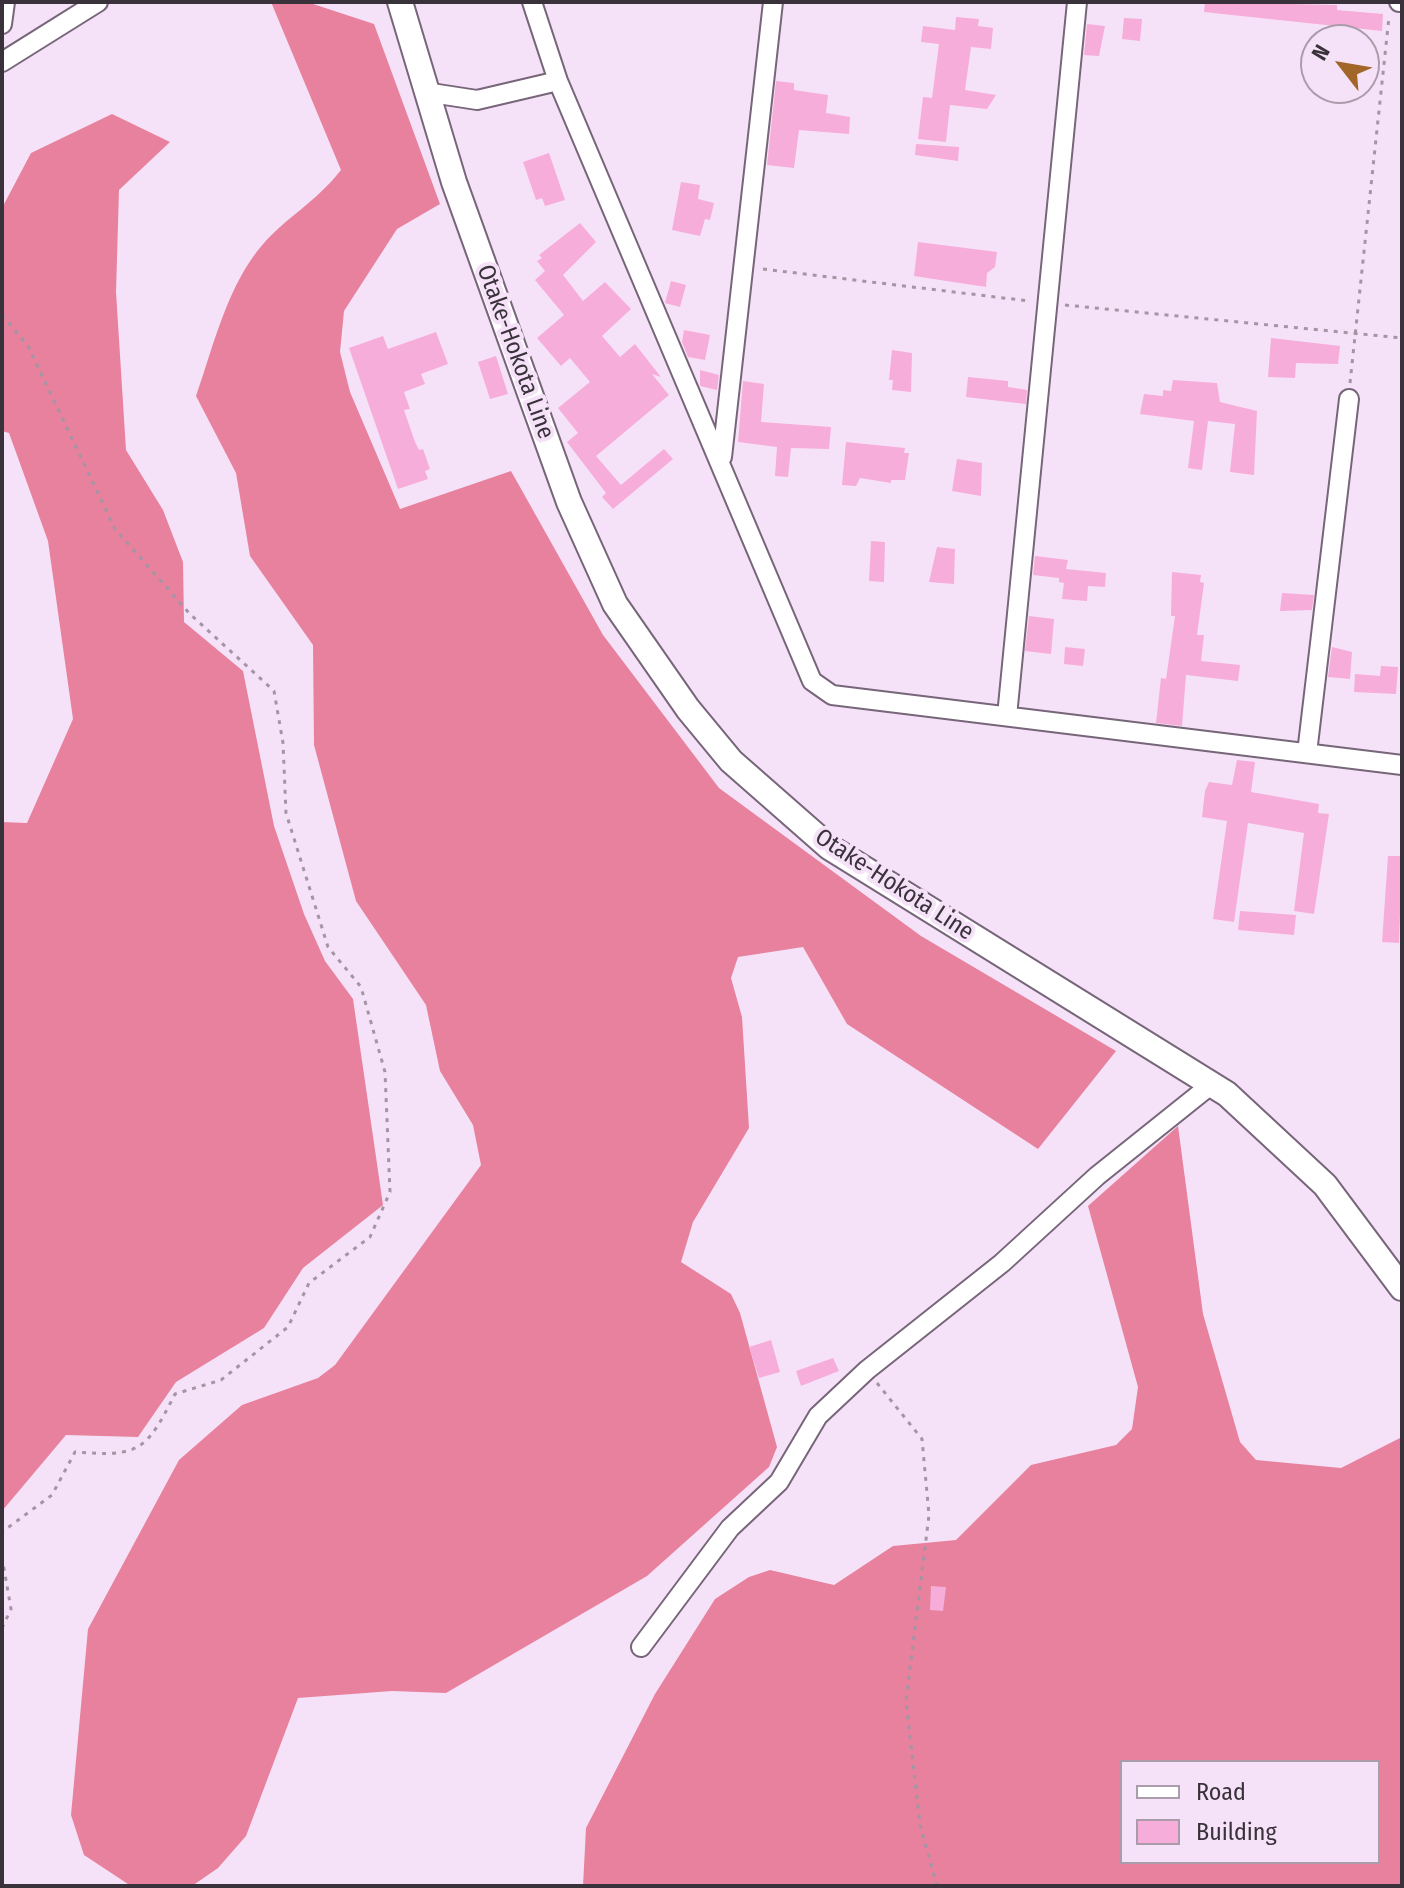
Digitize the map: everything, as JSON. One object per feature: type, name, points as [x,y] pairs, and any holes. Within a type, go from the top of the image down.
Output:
[{"type":"main road","name":"Otake-Hokota Line","points":[[399,2],[425,92],[583,535],[622,614],[688,709],[731,761],[829,847],[1212,1084],[1325,1185],[1402,1288]]},
{"type":"street","points":[[2,24],[5,2]]},
{"type":"street","points":[[2,62],[98,2]]},
{"type":"street","points":[[532,2],[558,81],[812,681],[832,695],[1402,765]]},
{"type":"street","points":[[721,460],[773,2]]},
{"type":"street","points":[[1007,716],[1077,2]]},
{"type":"street","points":[[425,92],[477,100],[558,81]]},
{"type":"street","points":[[1307,753],[1349,399]]},
{"type":"street","points":[[641,1647],[730,1528],[779,1482],[818,1416],[867,1370],[1002,1263],[1097,1176],[1212,1084]]},
{"type":"path","points":[[1349,399],[1390,2]]},
{"type":"path","points":[[743,267],[1048,303],[1402,338]]},
{"type":"path","points":[[2,315],[28,346],[115,529],[190,614],[274,691],[283,743],[286,813],[328,947],[361,987],[385,1072],[390,1192],[370,1237],[309,1283],[288,1327],[221,1380],[175,1394],[153,1437],[120,1455],[75,1452],[52,1495],[2,1532]]},
{"type":"path","points":[[867,1370],[922,1439],[929,1515],[906,1701],[920,1825],[937,1886]]},
{"type":"path","points":[[2,1557],[11,1609],[2,1628]]},
{"type":"shaded area","points":[[271,2],[307,2],[374,24],[440,204],[397,229],[344,311],[340,352],[350,392],[400,509],[511,471],[603,635],[719,788],[921,936],[1116,1051],[1038,1149],[847,1024],[803,947],[738,957],[731,978],[742,1017],[749,1128],[693,1222],[681,1262],[731,1294],[740,1313],[777,1447],[769,1467],[647,1576],[446,1693],[392,1691],[298,1698],[246,1836],[218,1868],[192,1886],[131,1886],[84,1855],[71,1815],[88,1629],[179,1460],[242,1405],[318,1378],[335,1365],[481,1165],[473,1125],[440,1071],[426,1005],[356,901],[314,745],[313,645],[250,556],[236,473],[196,396],[223,316],[240,277],[273,233],[322,191],[341,170]]},
{"type":"shaded area","points":[[112,114],[170,142],[119,190],[116,292],[126,450],[163,510],[183,562],[184,622],[243,671],[274,826],[304,914],[325,961],[353,999],[383,1205],[303,1268],[264,1328],[176,1382],[138,1437],[66,1435],[2,1511],[2,822],[27,823],[73,719],[48,541],[9,433],[2,431],[2,208],[31,153]]},
{"type":"shaded area","points":[[1178,1126],[1203,1314],[1240,1442],[1256,1460],[1341,1468],[1402,1437],[1402,1886],[583,1886],[586,1828],[655,1694],[715,1599],[749,1577],[770,1570],[834,1585],[893,1546],[956,1540],[1031,1465],[1116,1445],[1132,1429],[1138,1387],[1088,1206]]},
{"type":"building","points":[[1205,2],[1337,5],[1337,10],[1383,14],[1382,31],[1380,24],[1316,24],[1204,12]]},
{"type":"building","points":[[956,17],[979,19],[978,26],[993,28],[991,49],[971,47],[965,90],[996,95],[987,109],[950,105],[946,142],[918,139],[923,97],[932,98],[939,44],[921,42],[923,26],[955,30]]},
{"type":"building","points":[[1124,18],[1142,19],[1140,41],[1122,39]]},
{"type":"building","points":[[1087,24],[1105,26],[1099,56],[1084,55]]},
{"type":"building","points":[[776,81],[794,83],[794,90],[828,95],[826,113],[850,117],[849,134],[799,130],[794,168],[767,165]]},
{"type":"building","points":[[916,144],[959,147],[958,161],[915,155]]},
{"type":"building","points":[[549,153],[565,200],[545,206],[542,198],[536,200],[523,162]]},
{"type":"building","points":[[681,182],[700,185],[698,199],[714,203],[710,220],[705,219],[700,236],[672,230]]},
{"type":"building","points":[[580,223],[596,242],[563,275],[583,301],[605,282],[631,309],[602,336],[620,357],[635,344],[661,377],[652,374],[669,395],[596,456],[621,485],[664,449],[673,459],[613,509],[602,497],[606,493],[567,442],[578,433],[558,408],[590,382],[570,358],[561,366],[537,338],[564,315],[535,280],[545,271],[537,261],[542,258],[539,255]]},
{"type":"building","points":[[918,242],[997,252],[995,267],[987,273],[986,287],[914,276]]},
{"type":"building","points":[[671,281],[686,285],[680,307],[665,303]]},
{"type":"building","points":[[684,330],[710,335],[705,360],[688,357],[682,342]]},
{"type":"building","points":[[436,332],[448,364],[421,374],[425,384],[404,392],[410,409],[404,410],[415,442],[419,450],[423,449],[430,469],[425,471],[428,479],[398,489],[349,348],[383,336],[388,349]]},
{"type":"building","points":[[1271,338],[1340,346],[1338,364],[1296,363],[1295,378],[1268,377]]},
{"type":"building","points":[[892,350],[912,353],[911,392],[892,390],[893,380],[889,380]]},
{"type":"building","points":[[496,356],[508,394],[490,399],[478,362]]},
{"type":"building","points":[[700,370],[719,375],[717,390],[700,386]]},
{"type":"building","points":[[968,377],[1008,381],[1008,387],[1027,390],[1026,404],[966,397]]},
{"type":"building","points":[[1173,380],[1217,383],[1220,402],[1257,411],[1254,475],[1230,472],[1235,424],[1208,421],[1202,470],[1188,468],[1194,421],[1140,414],[1144,394],[1163,396],[1163,390],[1171,391]]},
{"type":"building","points":[[743,381],[764,384],[761,422],[831,427],[829,449],[791,448],[788,477],[775,476],[777,447],[738,442]]},
{"type":"building","points":[[846,442],[905,448],[904,453],[909,453],[905,480],[891,480],[891,483],[860,478],[856,486],[842,485]]},
{"type":"building","points":[[957,459],[982,463],[981,496],[952,491]]},
{"type":"building","points":[[871,541],[885,542],[884,582],[869,581]]},
{"type":"building","points":[[937,547],[955,549],[954,584],[929,582]]},
{"type":"building","points":[[1035,556],[1068,560],[1066,569],[1106,573],[1105,587],[1088,586],[1087,601],[1062,599],[1064,583],[1059,582],[1059,578],[1033,575]]},
{"type":"building","points":[[1172,572],[1201,575],[1200,582],[1204,583],[1197,635],[1204,635],[1201,661],[1240,665],[1238,681],[1186,675],[1182,726],[1156,723],[1161,678],[1166,679],[1175,616],[1171,616]]},
{"type":"building","points":[[1282,593],[1314,595],[1312,610],[1280,611]]},
{"type":"building","points":[[1029,616],[1054,619],[1051,654],[1025,651]]},
{"type":"building","points":[[1065,647],[1085,649],[1083,666],[1064,664]]},
{"type":"building","points":[[1332,647],[1352,652],[1350,679],[1328,677]]},
{"type":"building","points":[[1381,666],[1398,667],[1396,694],[1354,692],[1355,674],[1380,676]]},
{"type":"building","points":[[1237,760],[1255,762],[1251,792],[1319,804],[1318,813],[1329,814],[1314,914],[1294,911],[1304,833],[1248,823],[1234,922],[1213,919],[1227,821],[1202,817],[1205,791],[1209,782],[1232,785]]},
{"type":"building","points":[[1388,856],[1402,856],[1399,943],[1382,942]]},
{"type":"building","points":[[1240,911],[1296,915],[1294,935],[1238,930]]},
{"type":"building","points":[[771,1340],[780,1372],[759,1378],[749,1347]]},
{"type":"building","points":[[833,1358],[839,1371],[801,1386],[796,1371]]},
{"type":"building","points":[[931,1586],[946,1587],[943,1611],[930,1610]]}]
